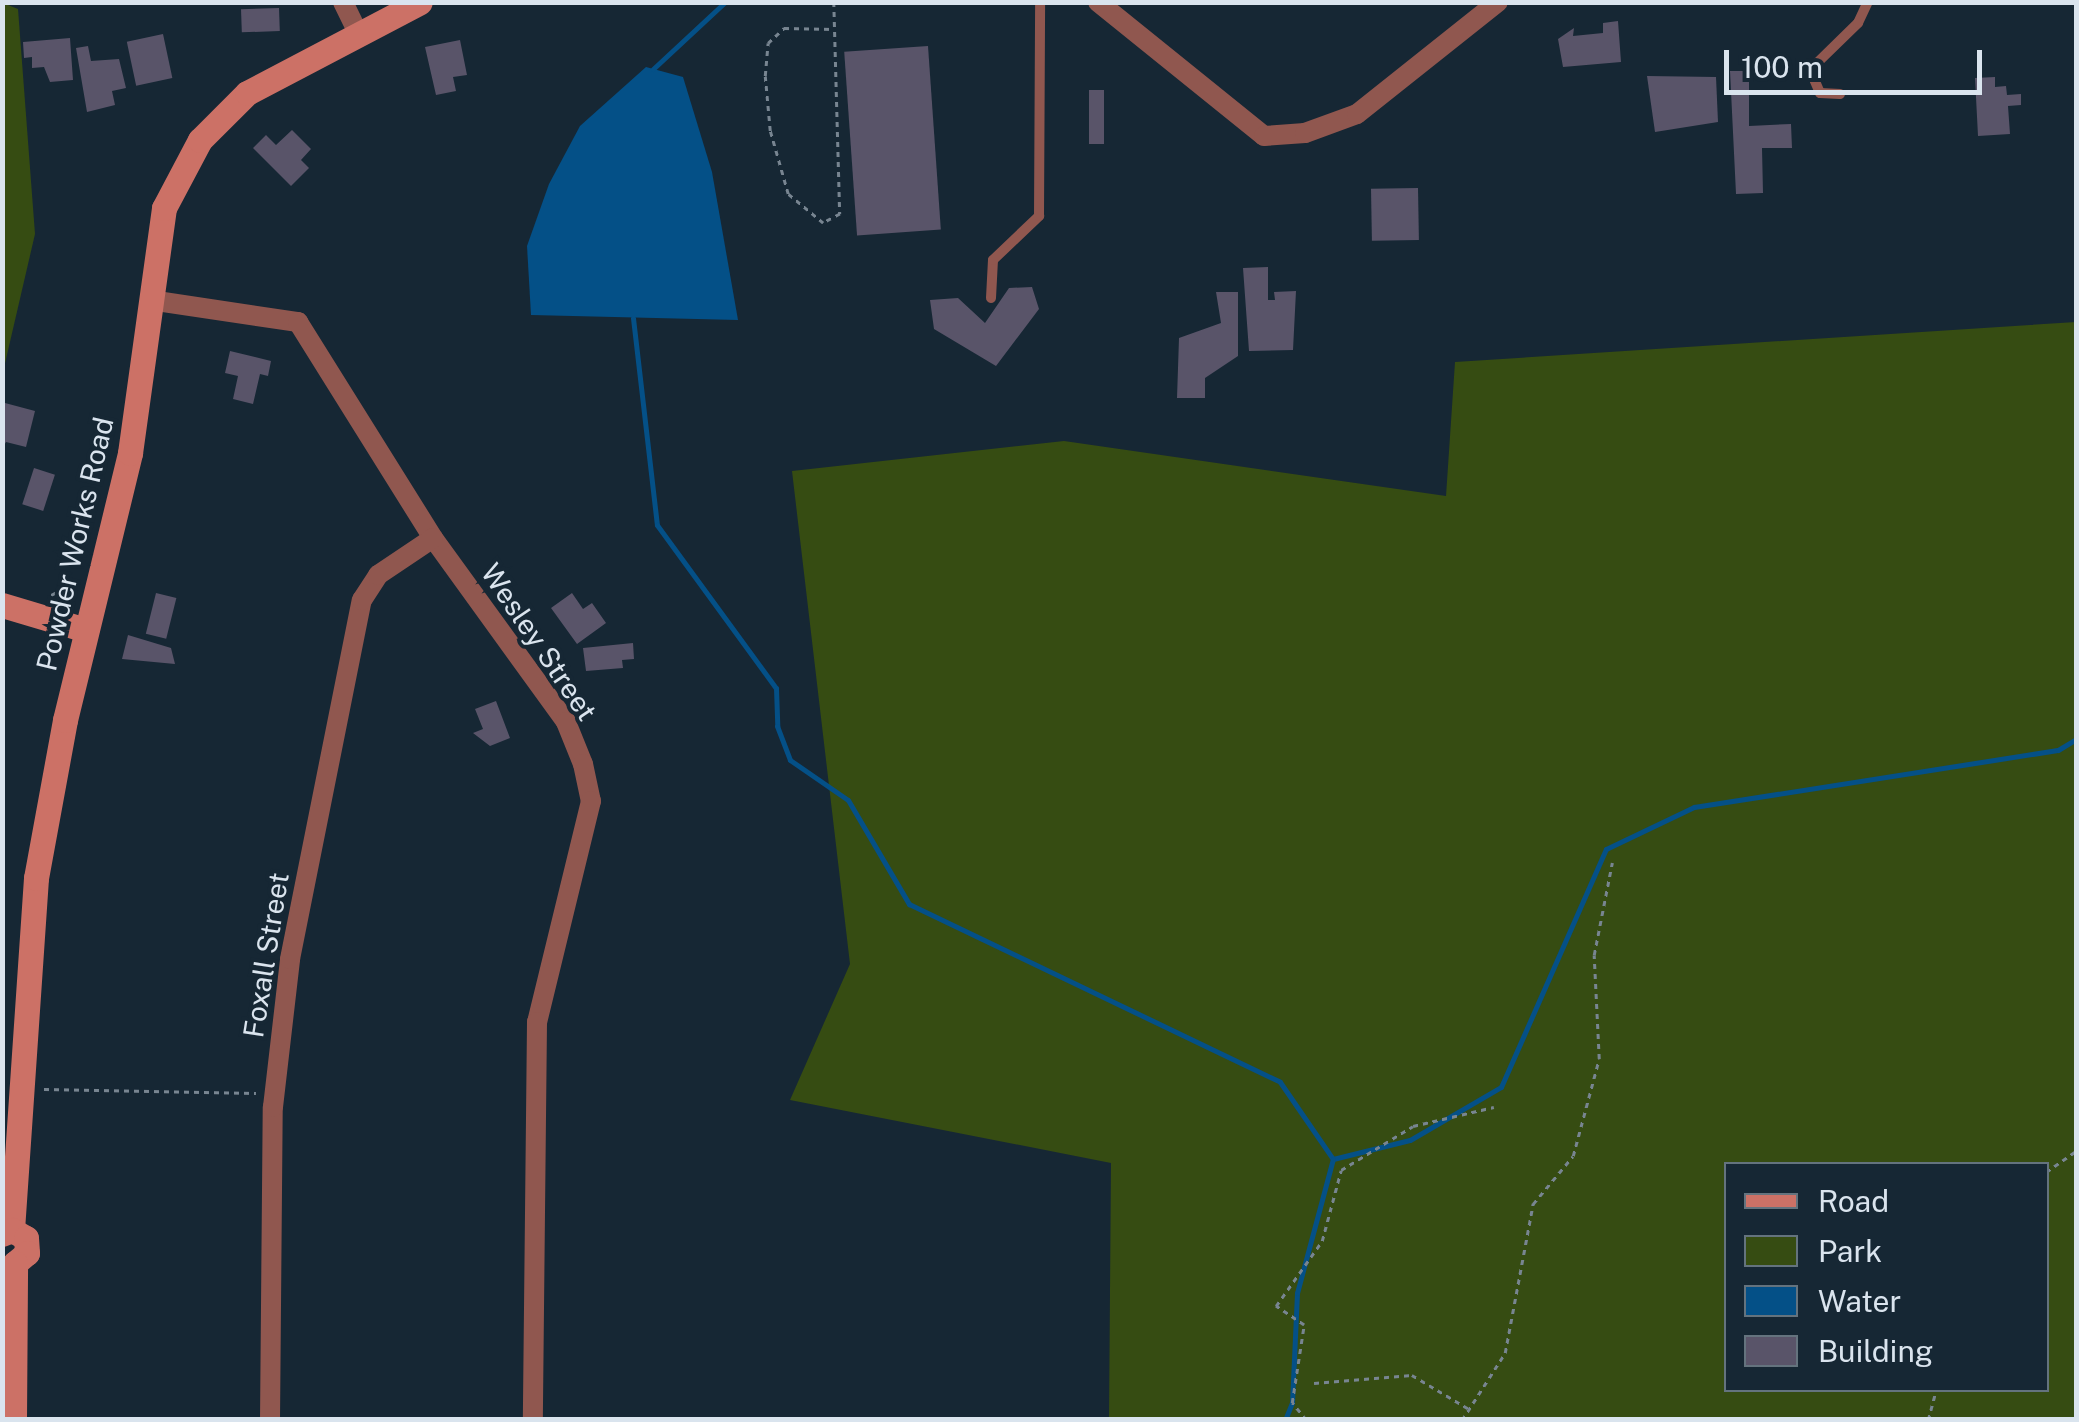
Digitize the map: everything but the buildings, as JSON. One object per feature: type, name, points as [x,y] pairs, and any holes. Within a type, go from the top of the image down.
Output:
[{"type":"main road","name":"Powder Works Road","points":[[9,1261],[27,1254],[28,1243],[8,1232],[36,878],[86,630],[130,452],[164,208],[200,140],[247,93],[420,2]]},
{"type":"main road","points":[[2,606],[86,630]]},
{"type":"main road","points":[[9,1261],[14,1420]]},
{"type":"street","points":[[343,2],[358,33]]},
{"type":"street","points":[[1098,2],[1264,136],[1305,134],[1357,114],[1498,2]]},
{"type":"street","name":"Wesley Street","points":[[150,300],[298,322],[434,538],[566,722],[592,791],[537,1022],[533,1420]]},
{"type":"street","name":"Foxall Street","points":[[270,1420],[274,1093],[290,959],[362,600],[378,575],[434,538]]},
{"type":"lane","points":[[990,298],[993,260],[1039,216],[1040,2]]},
{"type":"lane","points":[[1840,94],[1820,93],[1814,79],[1818,62],[1858,23],[1868,2]]},
{"type":"path","points":[[834,2],[840,214],[822,223],[788,194],[770,131],[768,43],[784,28],[834,28]]},
{"type":"path","points":[[50,596],[76,582]]},
{"type":"path","points":[[1462,1420],[1506,1352],[1533,1204],[1572,1156],[1599,1060],[1594,955],[1612,863]]},
{"type":"path","points":[[22,1090],[274,1093]]},
{"type":"path","points":[[1306,1420],[1292,1403],[1304,1324],[1276,1306],[1322,1241],[1341,1170],[1413,1126],[1494,1107]]},
{"type":"path","points":[[2049,1170],[2076,1151]]},
{"type":"path","points":[[1314,1383],[1412,1375],[1470,1410]]},
{"type":"path","points":[[1928,1420],[1935,1392]]},
{"type":"green space","points":[[3,3],[18,9],[35,234],[3,372]]},
{"type":"green space","points":[[2076,322],[2076,1419],[1109,1419],[1111,1163],[790,1100],[850,964],[792,471],[1064,441],[1446,496],[1455,362]]},
{"type":"water","points":[[646,67],[683,77],[712,172],[738,320],[531,315],[527,246],[549,184],[580,126]]},
{"type":"waterway","points":[[653,69],[725,2]]},
{"type":"waterway","points":[[633,318],[657,525],[776,688],[777,726],[790,760],[848,800],[909,904],[1280,1082],[1333,1159]]},
{"type":"waterway","points":[[1333,1159],[1410,1140],[1501,1087],[1606,849],[1694,807],[2058,750],[2076,739]]},
{"type":"waterway","points":[[1285,1420],[1292,1403],[1297,1293],[1333,1159]]}]
